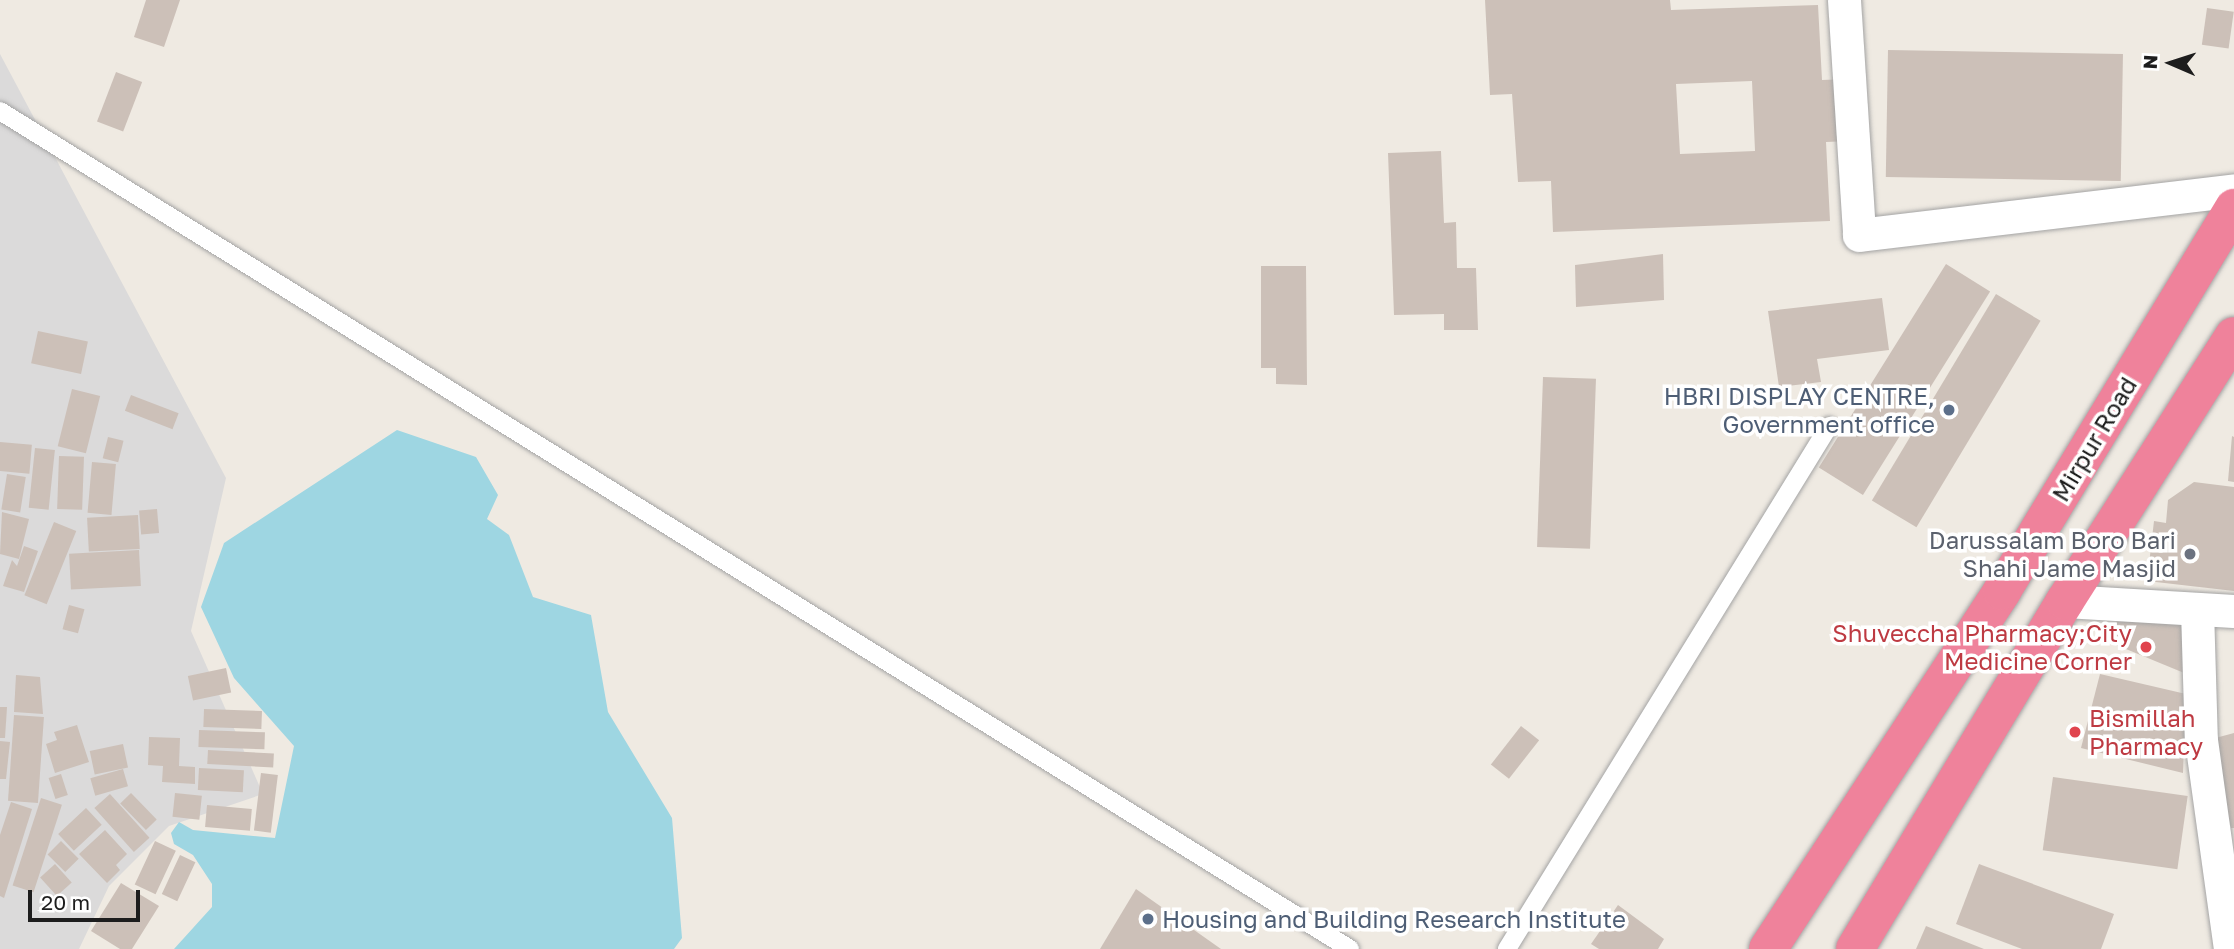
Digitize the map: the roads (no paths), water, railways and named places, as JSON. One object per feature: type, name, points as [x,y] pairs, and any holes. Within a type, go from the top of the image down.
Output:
[{"type":"highway","name":"Mirpur Road","points":[[1768,949],[1982,622],[2234,208]]},
{"type":"highway","points":[[1855,949],[2065,601],[2234,336]]},
{"type":"street","points":[[1844,0],[1859,234],[2234,190]]},
{"type":"street","points":[[2065,601],[2234,611]]},
{"type":"street","points":[[2197,609],[2201,740],[2230,949]]},
{"type":"lane","points":[[0,111],[1350,949]]},
{"type":"lane","points":[[1507,949],[1829,426]]},
{"type":"water","points":[[397,430],[476,457],[498,495],[487,519],[509,535],[533,597],[591,615],[608,712],[672,818],[682,938],[674,949],[174,949],[212,907],[212,884],[193,855],[174,844],[171,833],[179,822],[193,830],[275,838],[294,746],[234,678],[201,607],[224,543]]},
{"type":"place","name":"HBRI DISPLAY CENTRE, Government office","points":[[1949,410]]},
{"type":"place","name":"Darussalam Boro Bari Shahi Jame Masjid","points":[[2190,554]]},
{"type":"place","name":"Shuveccha Pharmacy;City Medicine Corner","points":[[2146,647]]},
{"type":"place","name":"Bismillah Pharmacy","points":[[2075,732]]},
{"type":"place","name":"Housing and Building Research Institute","points":[[1148,919]]}]
